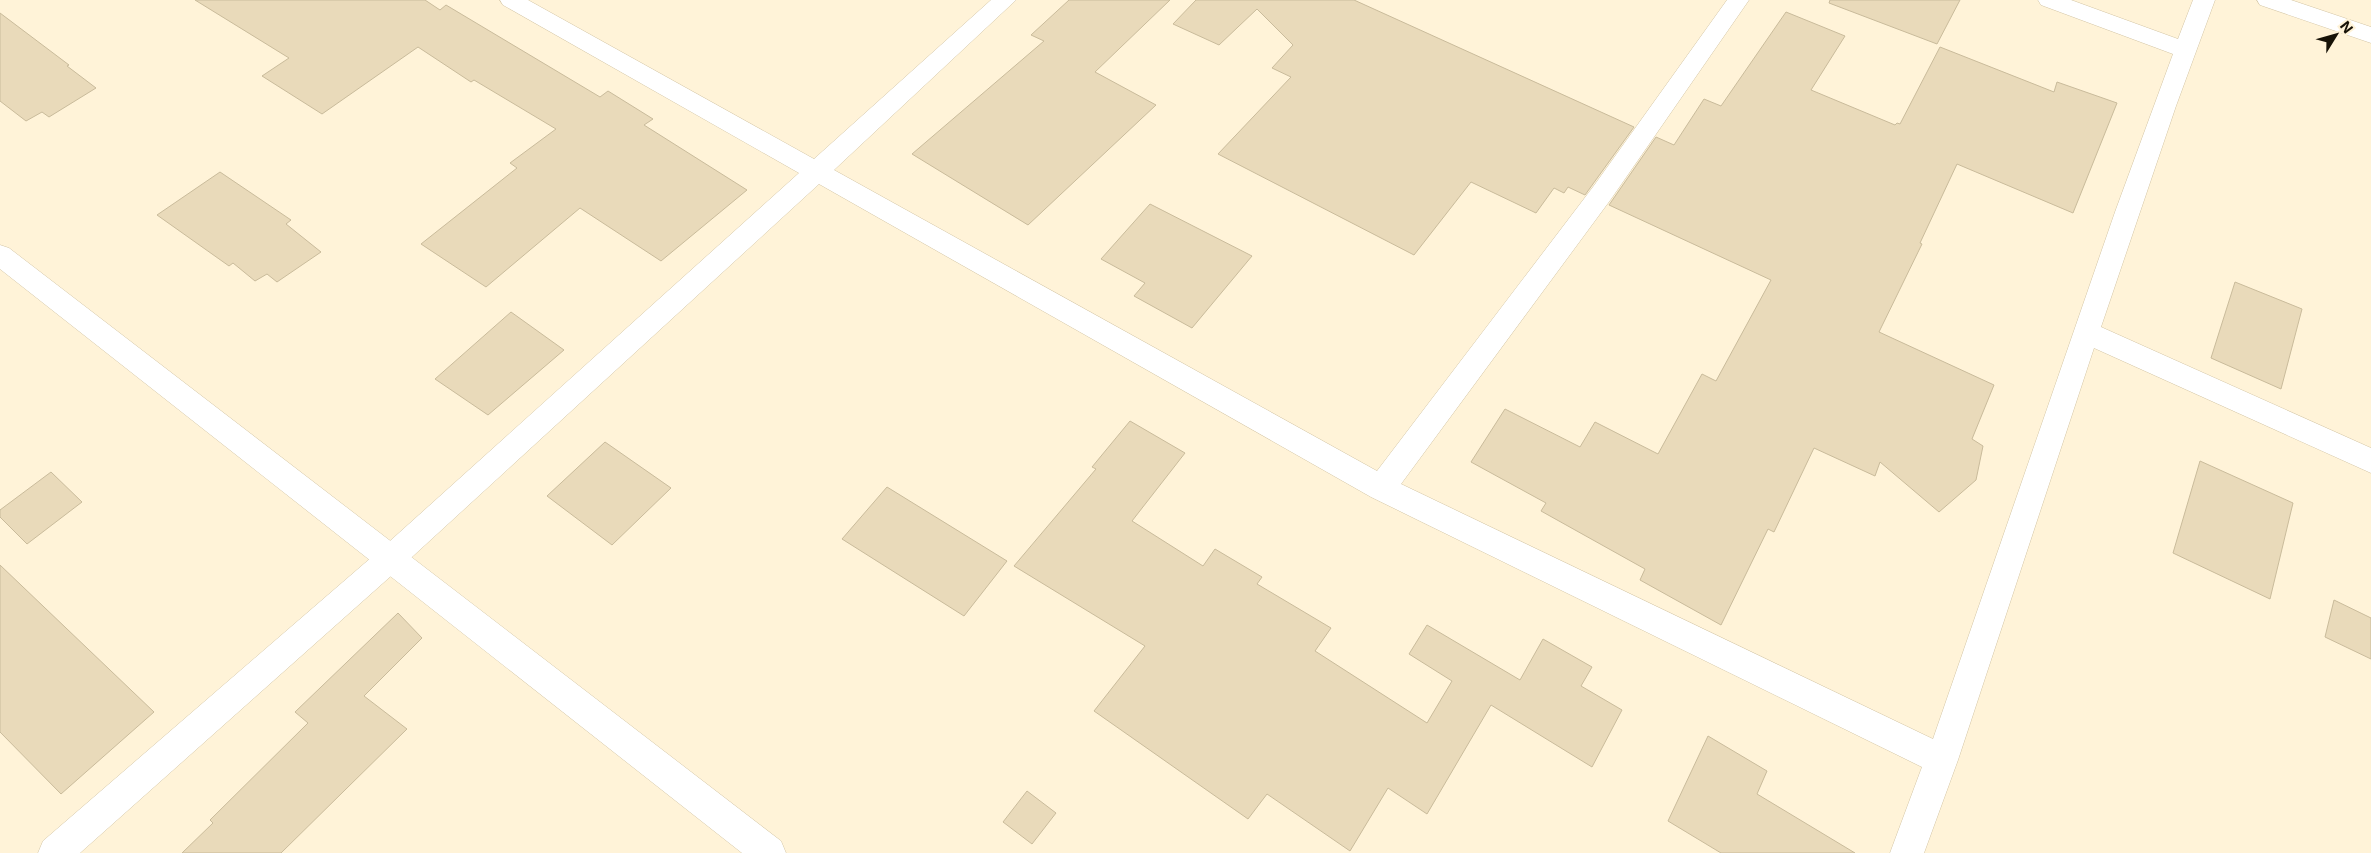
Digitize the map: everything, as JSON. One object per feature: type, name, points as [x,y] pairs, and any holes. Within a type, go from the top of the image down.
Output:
[{"type":"street","points":[[510,0],[1381,488],[1942,760]]},
{"type":"street","points":[[55,853],[390,559],[1005,0]]},
{"type":"street","points":[[1381,488],[1602,193],[1738,0]]},
{"type":"street","points":[[2049,0],[2185,50]]},
{"type":"street","points":[[1907,853],[1942,760],[2087,333],[2204,0]]},
{"type":"street","points":[[2268,0],[2371,36]]},
{"type":"street","points":[[0,255],[769,853]]},
{"type":"street","points":[[2087,333],[2371,461]]},
{"type":"building","points":[[195,0],[425,0],[440,10],[446,5],[600,97],[608,91],[653,119],[644,125],[747,190],[661,261],[580,208],[486,287],[421,244],[517,168],[510,163],[556,129],[474,80],[471,82],[418,47],[322,114],[262,76],[289,58]]},
{"type":"building","points":[[1069,0],[1170,0],[1095,72],[1156,105],[1028,225],[912,154],[1044,41],[1031,35]]},
{"type":"building","points":[[1196,0],[1354,0],[1634,127],[1585,195],[1568,187],[1564,193],[1554,188],[1536,213],[1471,182],[1414,255],[1218,154],[1291,77],[1272,68],[1293,45],[1257,9],[1219,45],[1173,24]]},
{"type":"building","points":[[1830,0],[1960,0],[1937,44],[1829,3]]},
{"type":"building","points":[[1786,12],[1845,36],[1811,90],[1895,125],[1897,123],[1900,124],[1940,47],[2054,92],[2057,82],[2117,103],[2073,213],[1957,164],[1920,243],[1922,244],[1879,332],[1994,385],[1972,439],[1983,446],[1976,480],[1939,512],[1880,462],[1875,476],[1814,448],[1774,532],[1768,529],[1721,625],[1640,580],[1645,569],[1541,511],[1546,503],[1471,462],[1505,409],[1580,447],[1595,422],[1658,454],[1702,374],[1716,381],[1771,280],[1609,205],[1656,137],[1674,145],[1704,99],[1721,106]]},
{"type":"building","points":[[0,13],[69,65],[67,66],[96,88],[49,117],[42,112],[26,121],[0,101]]},
{"type":"building","points":[[220,172],[291,220],[286,224],[321,252],[277,282],[267,274],[255,281],[233,263],[229,266],[157,215]]},
{"type":"building","points":[[1150,204],[1252,256],[1192,328],[1134,296],[1145,283],[1101,259]]},
{"type":"building","points":[[2235,282],[2302,309],[2281,389],[2211,358]]},
{"type":"building","points":[[511,312],[564,350],[488,415],[435,379]]},
{"type":"building","points":[[1130,421],[1185,453],[1132,521],[1203,566],[1215,549],[1262,577],[1257,584],[1331,628],[1315,651],[1427,723],[1452,681],[1409,654],[1427,625],[1520,680],[1543,639],[1592,667],[1581,686],[1622,710],[1592,767],[1491,705],[1427,814],[1388,788],[1350,851],[1267,794],[1248,819],[1094,711],[1145,646],[1014,566],[1096,469],[1092,467]]},
{"type":"building","points":[[605,442],[671,488],[612,545],[547,496]]},
{"type":"building","points":[[2200,461],[2293,503],[2270,599],[2173,553]]},
{"type":"building","points":[[51,472],[82,502],[27,544],[0,517],[0,510]]},
{"type":"building","points":[[887,487],[1007,561],[964,616],[842,539]]},
{"type":"building","points":[[0,565],[154,712],[61,794],[0,732]]},
{"type":"building","points":[[2334,600],[2371,618],[2371,659],[2325,637]]},
{"type":"building","points":[[398,613],[422,638],[364,696],[407,729],[281,853],[182,853],[213,823],[210,820],[308,723],[295,712]]},
{"type":"building","points":[[1708,736],[1767,771],[1757,794],[1855,853],[1721,853],[1668,821]]},
{"type":"building","points":[[1027,791],[1056,813],[1032,844],[1003,822]]}]
